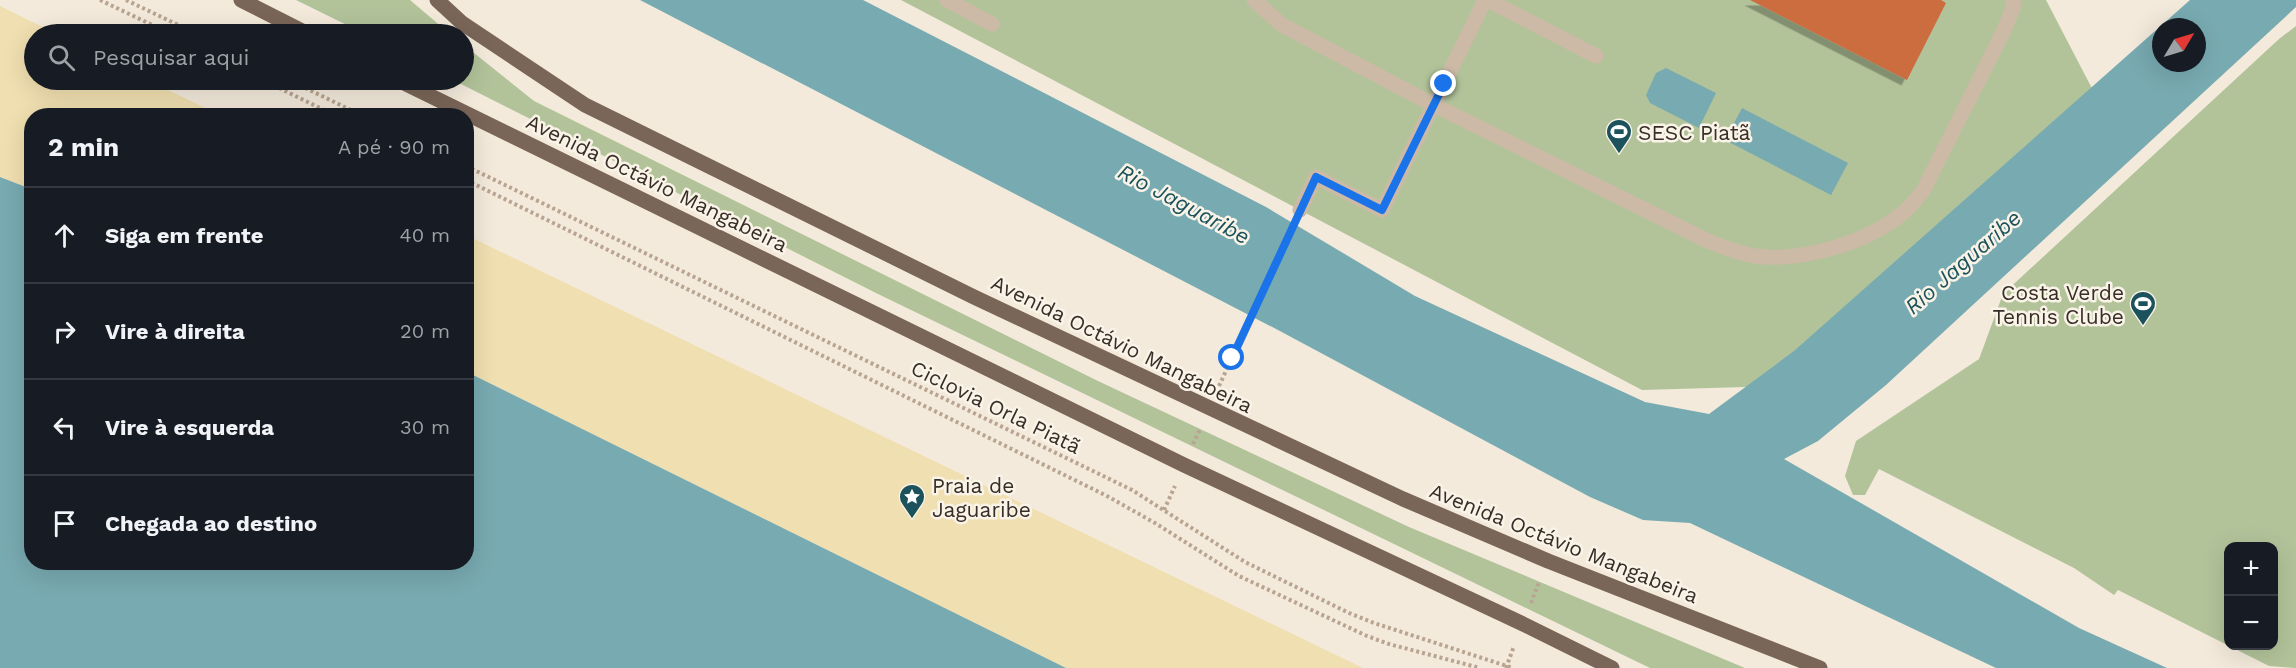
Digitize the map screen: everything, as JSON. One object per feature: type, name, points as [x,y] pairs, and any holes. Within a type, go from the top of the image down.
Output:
[{"type":"main road","points":[[241,0],[288,24]]},
{"type":"main road","name":"Avenida Octávio Mangabeira","points":[[437,0],[464,24]]},
{"type":"main road","name":"Avenida Octávio Mangabeira","points":[[474,31],[585,105],[974,297],[1402,499],[1548,561],[1820,668]]},
{"type":"main road","name":"Avenida Octávio Mangabeira","points":[[418,90],[455,108]]},
{"type":"main road","name":"Avenida Octávio Mangabeira","points":[[474,117],[1184,465],[1612,668]]},
{"type":"lane","points":[[946,0],[992,24]]},
{"type":"lane","points":[[1254,0],[1282,26],[1434,105],[1710,242],[1754,256],[1806,256],[1875,231],[1903,212],[1923,191],[2004,30],[2014,6],[2013,0]]},
{"type":"lane","points":[[1300,210],[1316,177],[1382,210],[1486,0],[1596,56]]},
{"type":"path","points":[[100,0],[150,24]]},
{"type":"path","points":[[126,0],[176,24]]},
{"type":"path","points":[[283,90],[320,108]]},
{"type":"path","points":[[310,90],[347,108]]},
{"type":"path","name":"Ciclovia Orla Piatã","points":[[474,170],[1132,490],[1245,562],[1339,608],[1374,623],[1513,668]]},
{"type":"path","points":[[474,184],[1107,496],[1239,576],[1367,636],[1480,668]]},
{"type":"path","points":[[1232,358],[1300,210]]},
{"type":"green space","points":[[296,0],[410,0],[438,24],[345,24]]},
{"type":"green space","name":"SESC Piatã","points":[[901,0],[2046,0],[2098,100],[1779,386],[1642,390]]},
{"type":"green space","name":"Costa Verde Tennis Clube","points":[[2296,26],[2296,668],[2269,666],[2237,650],[2278,650],[2278,542],[2224,542],[2224,643],[2118,590],[2114,595],[2074,568],[1879,469],[1865,495],[1853,495],[1845,476],[1856,441],[1979,359],[2003,294],[2279,39]]},
{"type":"green space","points":[[474,53],[534,101],[1098,381],[1409,527],[1745,668],[1650,668],[878,294],[473,90]]},
{"type":"sand","points":[[0,6],[37,24],[24,24],[24,90],[168,90],[205,108],[24,108],[24,186],[0,177]]},
{"type":"sand","name":"Praia de Jaguaribe","points":[[474,239],[1363,668],[1066,668],[474,375]]},
{"type":"water","name":"Rio Jaguaribe","points":[[640,0],[863,0],[1266,207],[1415,296],[1645,402],[1709,414],[1794,351],[2152,34],[2152,72],[2206,72],[2206,18],[2170,18],[2190,0],[2296,0],[2296,7],[1886,385],[1818,441],[1784,459],[2079,628],[2167,668],[1996,668],[1690,523],[1643,520],[1590,497],[1278,330]]},
{"type":"water","points":[[1666,68],[1716,93],[1699,128],[1650,103],[1646,95],[1656,73]]},
{"type":"water","points":[[1742,108],[1848,163],[1831,195],[1725,140]]},
{"type":"water","points":[[0,177],[24,186],[24,570],[474,570],[474,375],[1066,668],[0,668]]},
{"type":"building","points":[[1750,0],[1941,0],[1946,3],[1907,80]]},
{"type":"place","name":"SESC Piatã","points":[[1619,155]]},
{"type":"place","name":"Costa Verde Tennis Clube","points":[[2143,327]]},
{"type":"place","name":"Praia de Jaguaribe","points":[[912,520]]},
{"type":"route","points":[[1232,358],[1316,177],[1382,210],[1444,84]]}]
